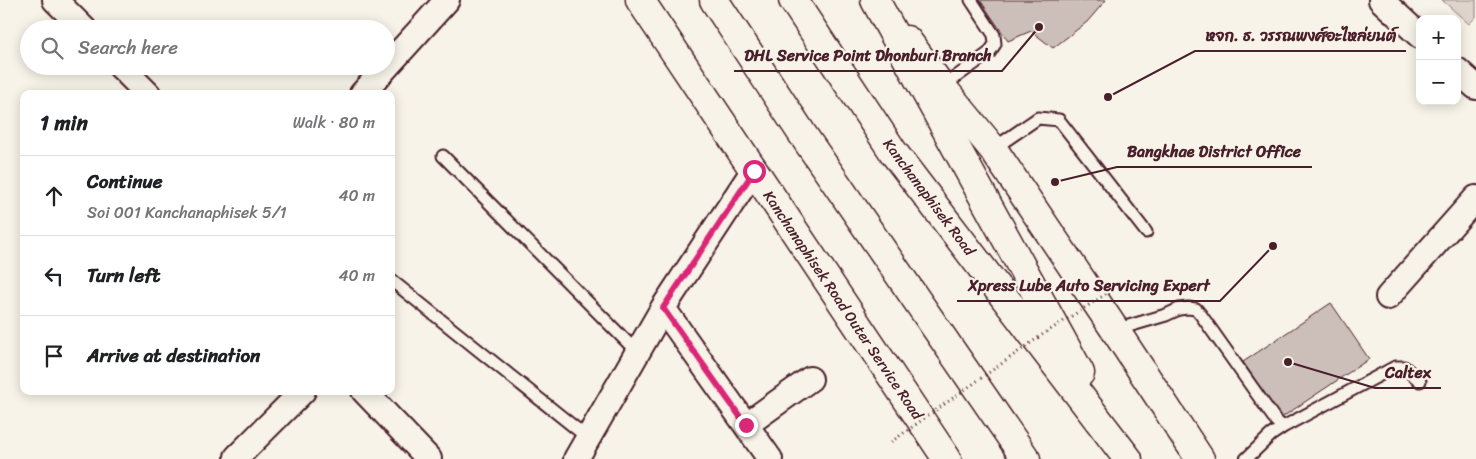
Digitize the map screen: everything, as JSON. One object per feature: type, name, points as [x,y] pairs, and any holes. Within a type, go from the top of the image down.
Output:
[{"type":"main road","points":[[714,0],[803,135],[1026,459]]},
{"type":"main road","name":"Kanchanaphisek Road","points":[[793,0],[894,153],[1126,455]]},
{"type":"main road","points":[[876,0],[1126,455]]},
{"type":"main road","points":[[876,0],[942,87],[993,149],[1200,459]]},
{"type":"main road","name":"Kanchanaphisek Road Outer Service Road","points":[[641,2],[947,459]]},
{"type":"street","points":[[55,0],[75,20]]},
{"type":"street","points":[[395,58],[447,0]]},
{"type":"street","points":[[1381,0],[1416,32]]},
{"type":"street","points":[[1461,74],[1476,87]]},
{"type":"street","points":[[129,75],[144,90]]},
{"type":"street","points":[[366,90],[379,75]]},
{"type":"street","points":[[576,459],[663,308],[754,171]]},
{"type":"street","points":[[1388,297],[1476,198]]},
{"type":"street","points":[[663,308],[770,459]]},
{"type":"street","points":[[746,425],[810,379]]},
{"type":"street","points":[[237,458],[299,395]]},
{"type":"street","points":[[368,395],[429,459]]},
{"type":"lane","points":[[942,87],[989,52],[995,44],[994,35],[970,0]]},
{"type":"lane","points":[[993,149],[1038,118],[1059,120],[1146,232]]},
{"type":"lane","points":[[443,156],[638,352]]},
{"type":"lane","points":[[395,283],[588,438]]},
{"type":"lane","points":[[1115,330],[1179,310],[1196,309],[1202,314],[1282,427]]},
{"type":"lane","points":[[1246,459],[1282,427],[1395,367],[1404,366],[1420,381]]},
{"type":"path","points":[[891,442],[1042,335],[1106,294]]},
{"type":"shaded area","points":[[1442,0],[1476,0],[1476,17],[1469,24]]},
{"type":"building","points":[[980,0],[1106,0],[1087,22],[1053,48],[1031,31],[1008,41]]},
{"type":"building","points":[[1331,303],[1369,359],[1281,418],[1243,362]]},
{"type":"place","name":"DHL Service Point Dhonburi Branch","points":[[1039,27]]},
{"type":"place","name":"หจก. ธ. วรรณพงศ์อะไหล่ยนต์","points":[[1108,97]]},
{"type":"place","name":"Bangkhae District Office","points":[[1055,182]]},
{"type":"place","name":"Xpress Lube Auto Servicing Expert","points":[[1273,246]]},
{"type":"place","name":"Caltex","points":[[1288,362]]},
{"type":"route","points":[[746,425],[663,308],[754,171]]}]
